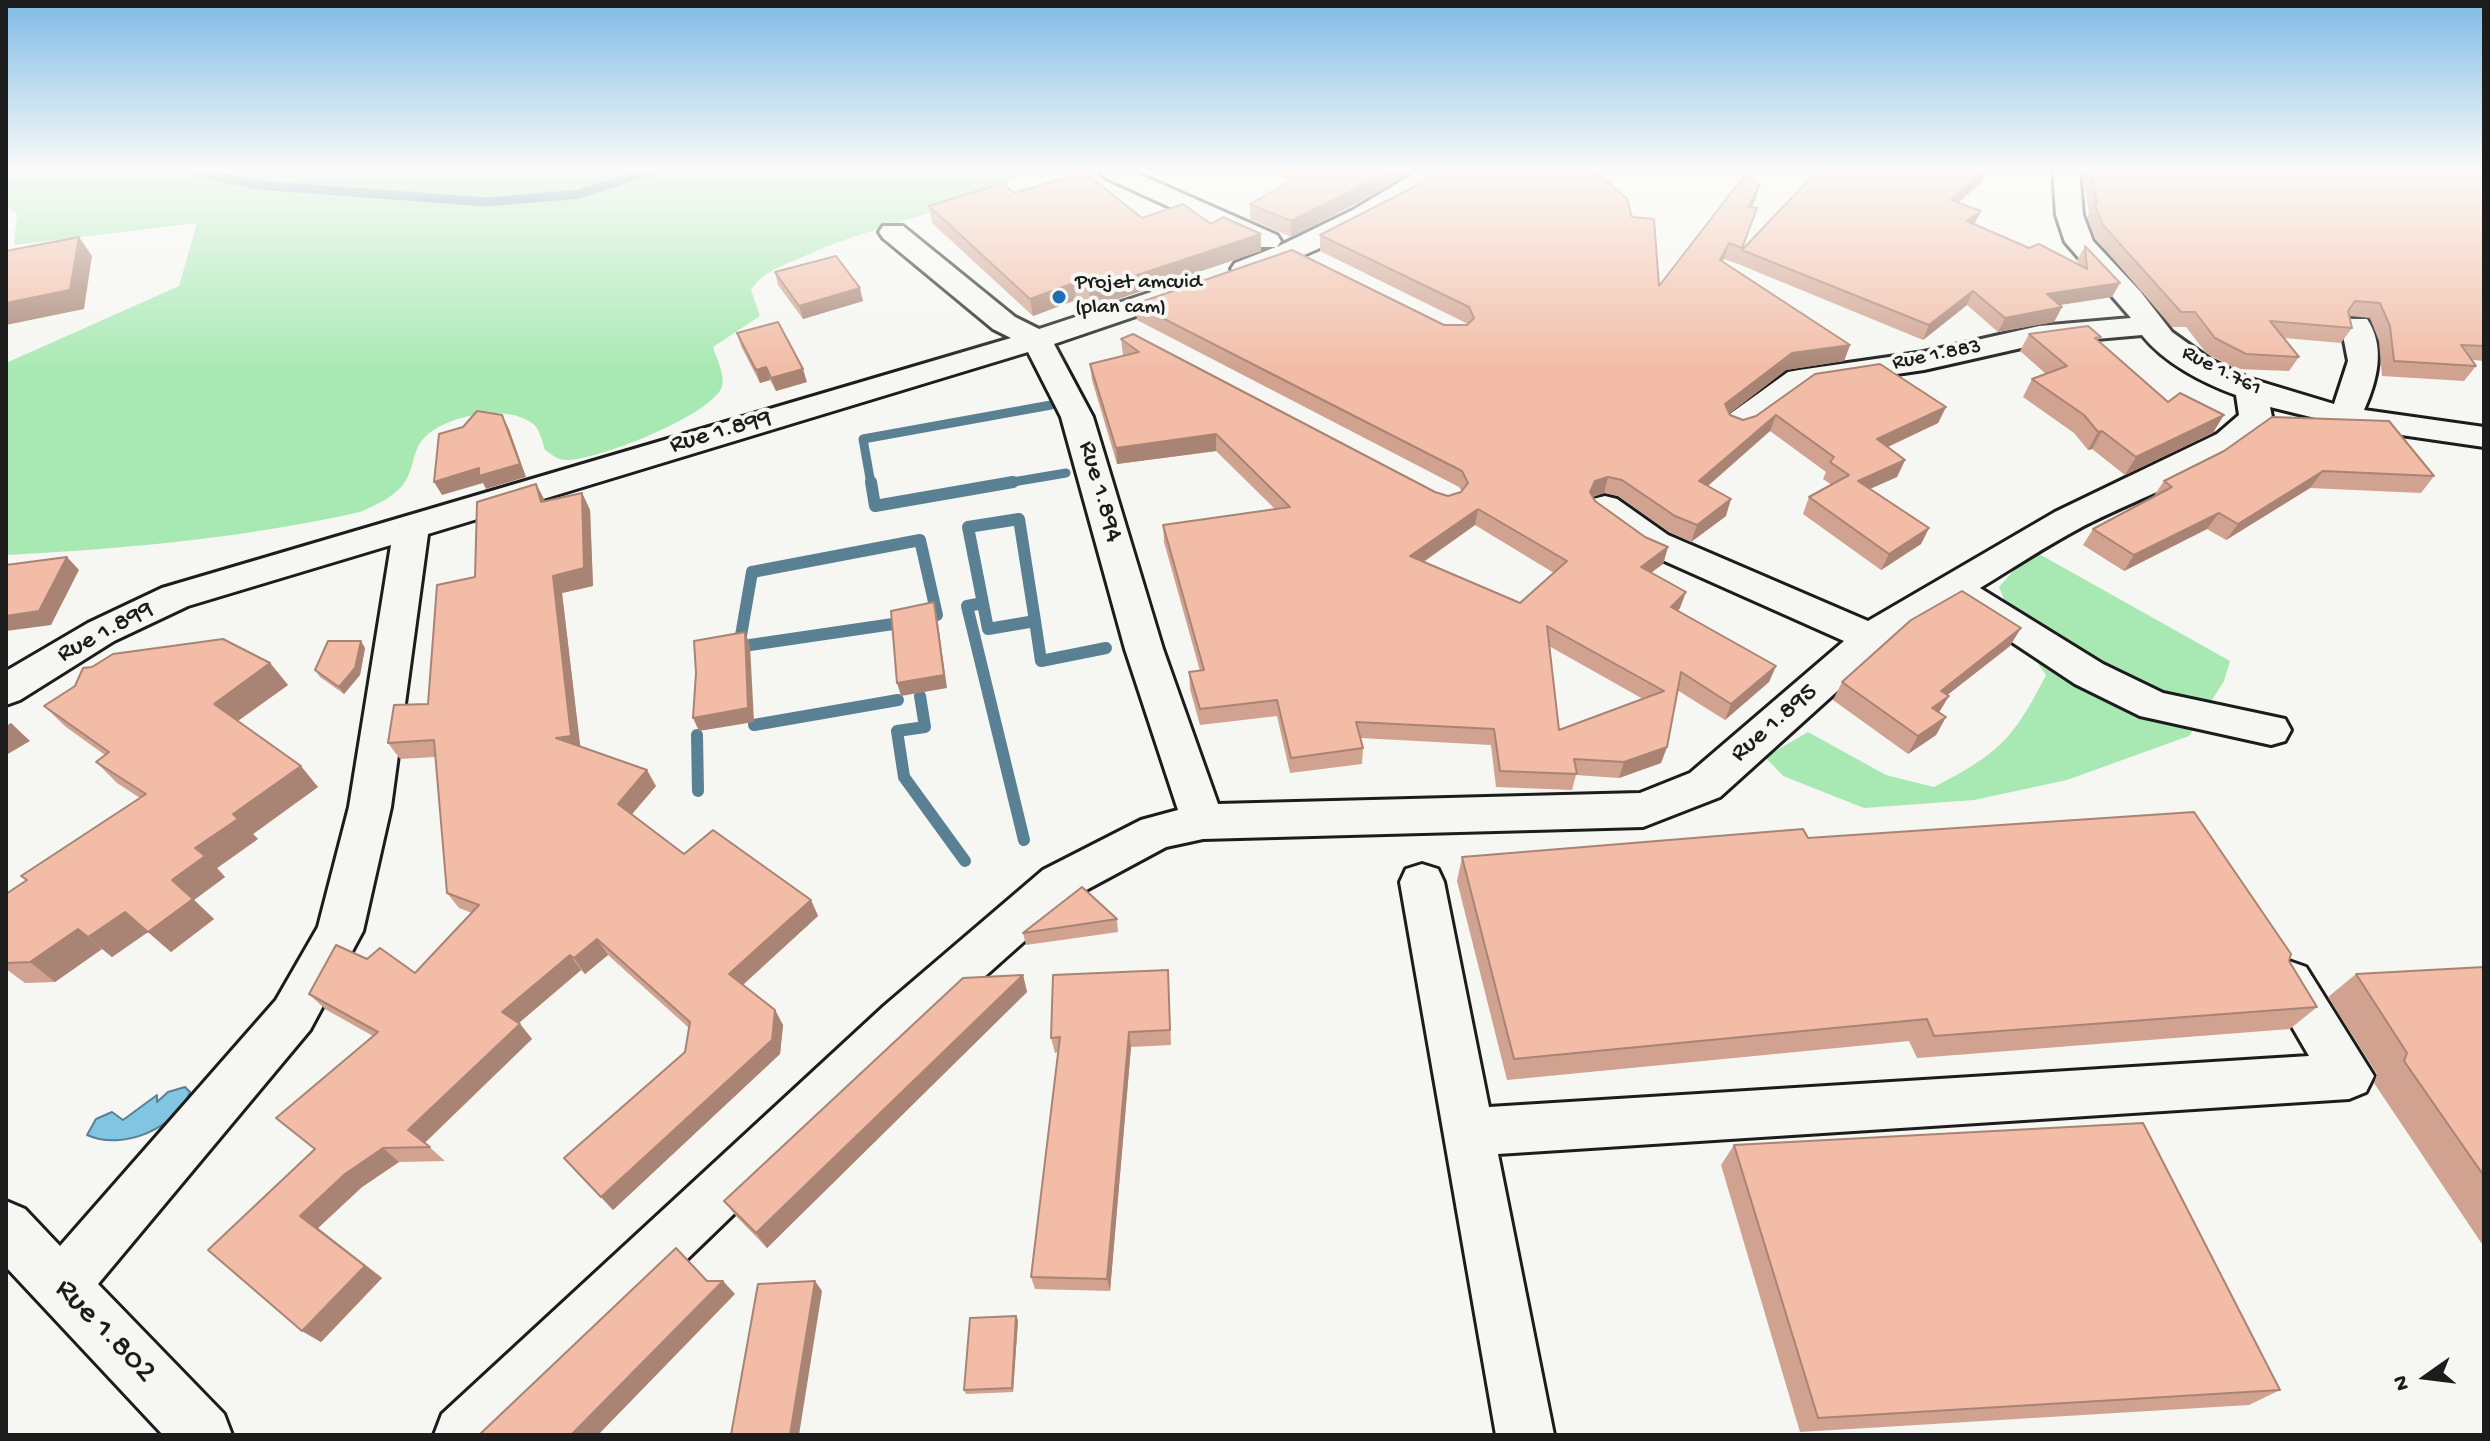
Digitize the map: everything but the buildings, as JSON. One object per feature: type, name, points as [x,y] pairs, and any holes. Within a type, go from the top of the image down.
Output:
[{"type":"street","points":[[898,236],[1004,323],[1037,340]]},
{"type":"street","points":[[1254,236],[1304,258]]},
{"type":"street","name":"Rue 1.899","points":[[6,690],[101,632],[175,597],[1304,258],[1337,236]]},
{"type":"street","name":"Rue 1.761","points":[[2074,236],[2135,303],[2149,325],[2190,360],[2251,392],[2345,415],[2484,437]]},
{"type":"street","points":[[1104,319],[1144,341]]},
{"type":"street","name":"Rue 1.883","points":[[1738,423],[1799,379],[1924,361],[2039,335],[2149,325]]},
{"type":"street","points":[[2345,415],[2364,375],[2365,347],[2356,325]]},
{"type":"street","name":"Rue 1.894","points":[[1037,340],[1077,417],[1144,649],[1203,822]]},
{"type":"street","name":"Rue 1.895","points":[[463,1435],[901,1021],[1059,883],[1156,832],[1203,822],[1643,810],[1705,785],[1872,638],[2067,520],[2229,441],[2256,417],[2251,392]]},
{"type":"street","points":[[1605,507],[1655,543],[1872,638]]},
{"type":"street","points":[[61,1286],[293,1015],[340,931],[370,807],[411,528]]},
{"type":"street","points":[[1954,586],[2089,674],[2154,706],[2271,730]]},
{"type":"street","points":[[1422,882],[1525,1435]]},
{"type":"street","points":[[1470,1132],[2349,1076],[2289,982]]},
{"type":"street","name":"Rue 1.802","points":[[6,1228],[203,1435]]},
{"type":"green space","points":[[15,236],[87,236],[14,245]]},
{"type":"green space","points":[[193,236],[856,236],[783,265],[756,283],[751,290],[760,316],[713,347],[722,374],[721,389],[695,412],[625,445],[564,460],[545,450],[535,425],[521,417],[478,414],[448,422],[426,436],[418,446],[402,486],[386,499],[360,512],[273,529],[184,541],[6,555],[6,363],[179,286]]},
{"type":"green space","points":[[2032,550],[2230,661],[2224,681],[2189,736],[2067,780],[1974,800],[1864,808],[1783,776],[1765,757],[1808,732],[1886,775],[1934,787],[1989,754],[2024,715],[2046,675],[2018,635],[1999,587]]},
{"type":"water","points":[[185,1087],[190,1092],[173,1117],[146,1133],[116,1140],[87,1135],[96,1119],[112,1112],[123,1120],[157,1095],[157,1102],[168,1092]]},
{"type":"waterway","points":[[871,484],[863,439],[1051,405]]},
{"type":"waterway","points":[[1001,484],[1066,473]]},
{"type":"waterway","points":[[871,482],[875,506],[1013,482]]},
{"type":"waterway","points":[[983,603],[968,527],[1019,519],[1035,621]]},
{"type":"waterway","points":[[739,647],[752,572],[920,540],[937,615]]},
{"type":"waterway","points":[[983,603],[988,629],[1035,621]]},
{"type":"waterway","points":[[983,603],[967,606],[1024,840]]},
{"type":"waterway","points":[[1035,621],[1041,661],[1106,648]]},
{"type":"waterway","points":[[750,645],[893,624]]},
{"type":"waterway","points":[[920,696],[925,727],[897,731],[904,777],[965,861]]},
{"type":"waterway","points":[[754,725],[898,700]]},
{"type":"waterway","points":[[697,735],[698,791]]},
{"type":"place","name":"Projet amcuid (plan cam)","points":[[1059,297]]}]
